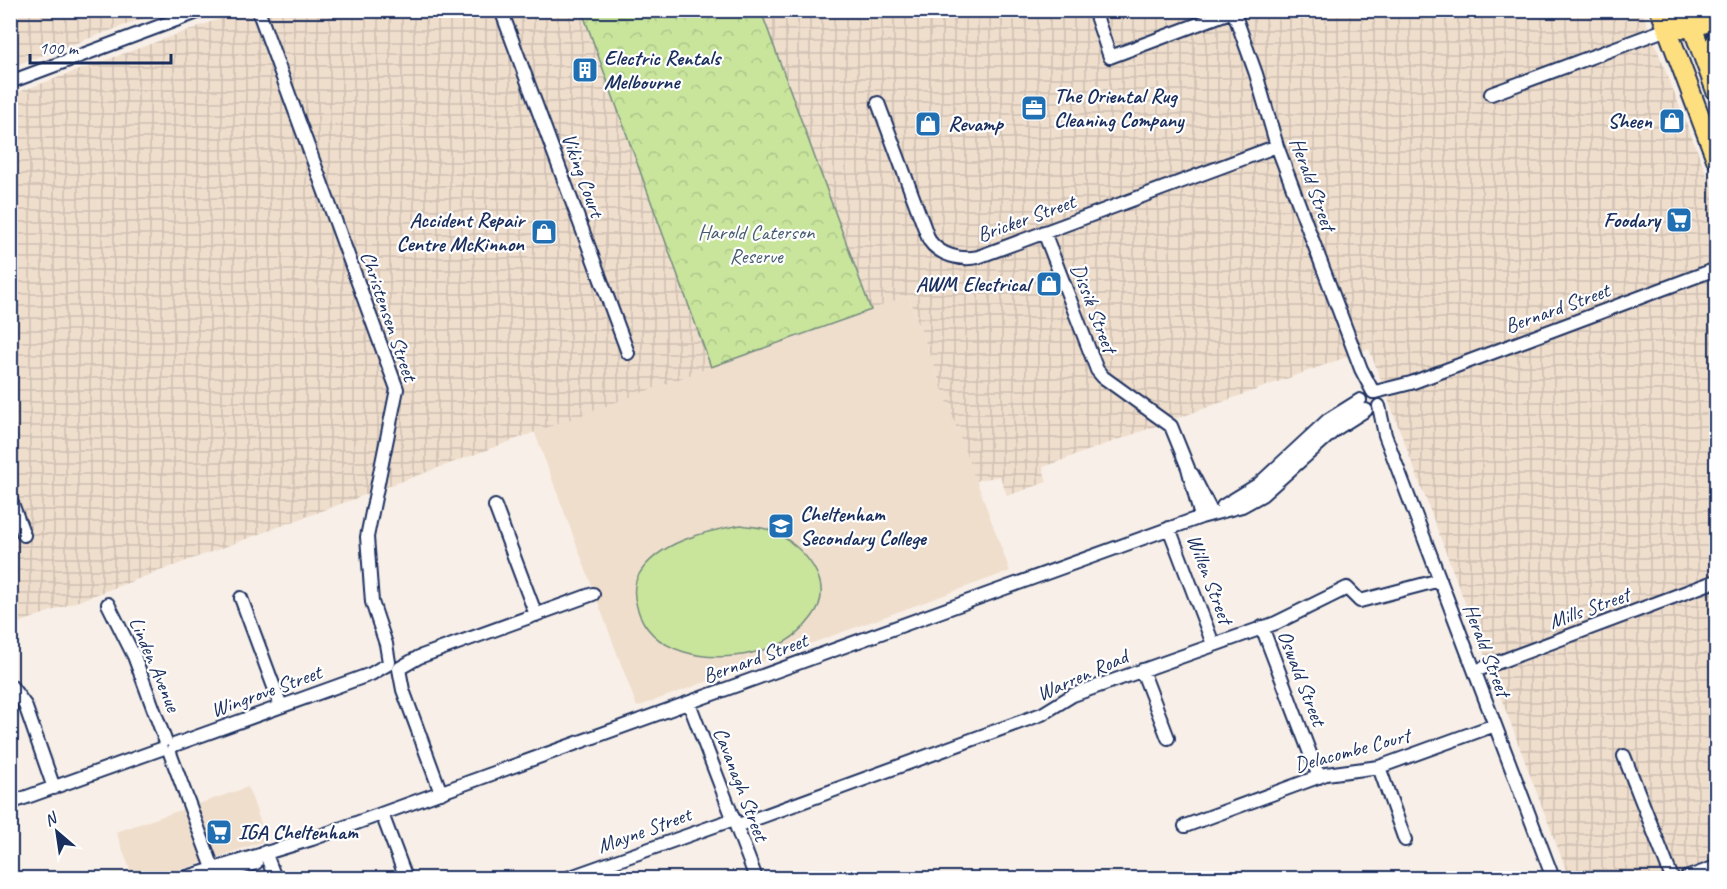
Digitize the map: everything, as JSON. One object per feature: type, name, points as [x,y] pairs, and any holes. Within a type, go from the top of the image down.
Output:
[{"type":"highway","points":[[1660,10],[1716,159]]},
{"type":"highway","points":[[1692,17],[1716,91]]},
{"type":"main road","points":[[1667,29],[1692,17],[1716,20]]},
{"type":"main road","points":[[1704,58],[1716,39]]},
{"type":"street","points":[[10,82],[203,10]]},
{"type":"street","name":"Christensen Street","points":[[258,10],[397,389],[366,537],[372,602],[441,793]]},
{"type":"street","name":"Viking Court","points":[[501,10],[628,353]]},
{"type":"street","points":[[1094,10],[1110,57],[1233,11]]},
{"type":"street","name":"Herald Street","points":[[1233,11],[1256,74],[1277,146],[1371,401],[1553,879]]},
{"type":"street","points":[[1491,94],[1667,29]]},
{"type":"street","name":"Bricker Street","points":[[878,103],[927,236],[935,248],[959,258],[972,259],[1277,146]]},
{"type":"street","name":"Dissik Street","points":[[1044,232],[1100,374],[1167,421],[1174,432],[1206,515]]},
{"type":"street","name":"Bernard Street","points":[[184,879],[213,874],[266,856],[1206,515],[1259,484],[1312,432],[1371,401],[1411,383],[1716,269]]},
{"type":"street","points":[[10,498],[24,535]]},
{"type":"street","points":[[495,506],[536,615]]},
{"type":"street","name":"Willen Street","points":[[1169,528],[1213,644]]},
{"type":"street","name":"Warren Road","points":[[735,823],[1042,714],[1073,695],[1276,623],[1347,588],[1360,601],[1440,580]]},
{"type":"street","name":"Mills Street","points":[[1475,671],[1716,581]]},
{"type":"street","name":"Wingrove Street","points":[[10,803],[593,594]]},
{"type":"street","points":[[241,598],[281,706]]},
{"type":"street","name":"Linden Avenue","points":[[108,604],[134,656],[213,874]]},
{"type":"street","name":"Oswald Street","points":[[1262,627],[1319,777]]},
{"type":"street","points":[[1142,670],[1168,738]]},
{"type":"street","points":[[10,686],[25,705],[54,788]]},
{"type":"street","name":"Cavanagh Street","points":[[689,703],[756,879]]},
{"type":"street","name":"Delacombe Court","points":[[1185,826],[1319,777],[1379,767],[1495,725]]},
{"type":"street","points":[[1624,756],[1671,879]]},
{"type":"street","points":[[1379,767],[1405,840]]},
{"type":"street","points":[[382,814],[406,879]]},
{"type":"street","name":"Mayne Street","points":[[568,879],[735,823]]},
{"type":"street","points":[[266,856],[275,879]]},
{"type":"street","points":[[608,864],[613,879]]},
{"type":"street","points":[[1686,879],[1716,867]]},
{"type":"shaded area","points":[[11,10],[164,10],[164,11],[11,67]]},
{"type":"shaded area","points":[[241,11],[582,11],[711,367],[11,626],[10,95]]},
{"type":"shaded area","points":[[761,11],[1642,11],[1716,198],[1716,878],[1569,878],[1369,349],[1043,467],[1047,482],[1007,496],[1000,476],[976,481],[908,295],[871,310]]},
{"type":"shaded area","name":"Cheltenham Secondary College","points":[[908,295],[1010,571],[637,707],[534,431]]},
{"type":"shaded area","points":[[248,787],[267,840],[158,878],[133,878],[116,832]]},
{"type":"green space","name":"Harold Caterson Reserve","points":[[582,11],[761,11],[871,310],[711,367]]},
{"type":"green space","points":[[741,525],[772,531],[784,537],[805,556],[819,579],[821,592],[819,604],[812,617],[799,632],[786,641],[752,653],[718,657],[684,652],[668,645],[655,636],[644,623],[637,607],[635,584],[638,576],[646,564],[657,555],[684,540]]},
{"type":"place","name":"Electric Rentals Melbourne","points":[[585,70]]},
{"type":"place","name":"The Oriental Rug Cleaning Company","points":[[1034,108]]},
{"type":"place","name":"Sheen","points":[[1672,121]]},
{"type":"place","name":"Revamp","points":[[928,124]]},
{"type":"place","name":"Foodary","points":[[1679,220]]},
{"type":"place","name":"Accident Repair Centre McKinnon","points":[[544,232]]},
{"type":"place","name":"AWM Electrical","points":[[1049,284]]},
{"type":"place","name":"Cheltenham Secondary College","points":[[781,526]]},
{"type":"place","name":"IGA Cheltenham","points":[[219,832]]}]
